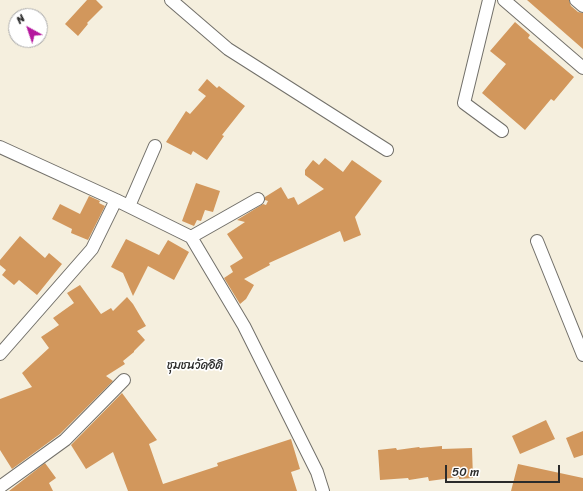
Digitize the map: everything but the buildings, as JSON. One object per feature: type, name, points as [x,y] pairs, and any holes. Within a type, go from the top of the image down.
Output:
[{"type":"street","points":[[171,0],[228,49],[387,150]]},
{"type":"street","points":[[489,0],[464,103],[502,131]]},
{"type":"street","points":[[504,0],[583,67]]},
{"type":"street","points":[[576,0],[583,6]]},
{"type":"street","points":[[129,206],[156,146]]},
{"type":"street","points":[[0,147],[129,206],[191,237],[244,326],[317,472],[323,491]]},
{"type":"street","points":[[191,237],[258,199]]},
{"type":"street","points":[[0,354],[92,249],[116,200]]},
{"type":"street","points":[[537,241],[583,355]]},
{"type":"street","points":[[0,487],[65,440],[124,380]]},
{"type":"district","name":"ชุมชนวัดอิติ","points":[[195,366]]}]
